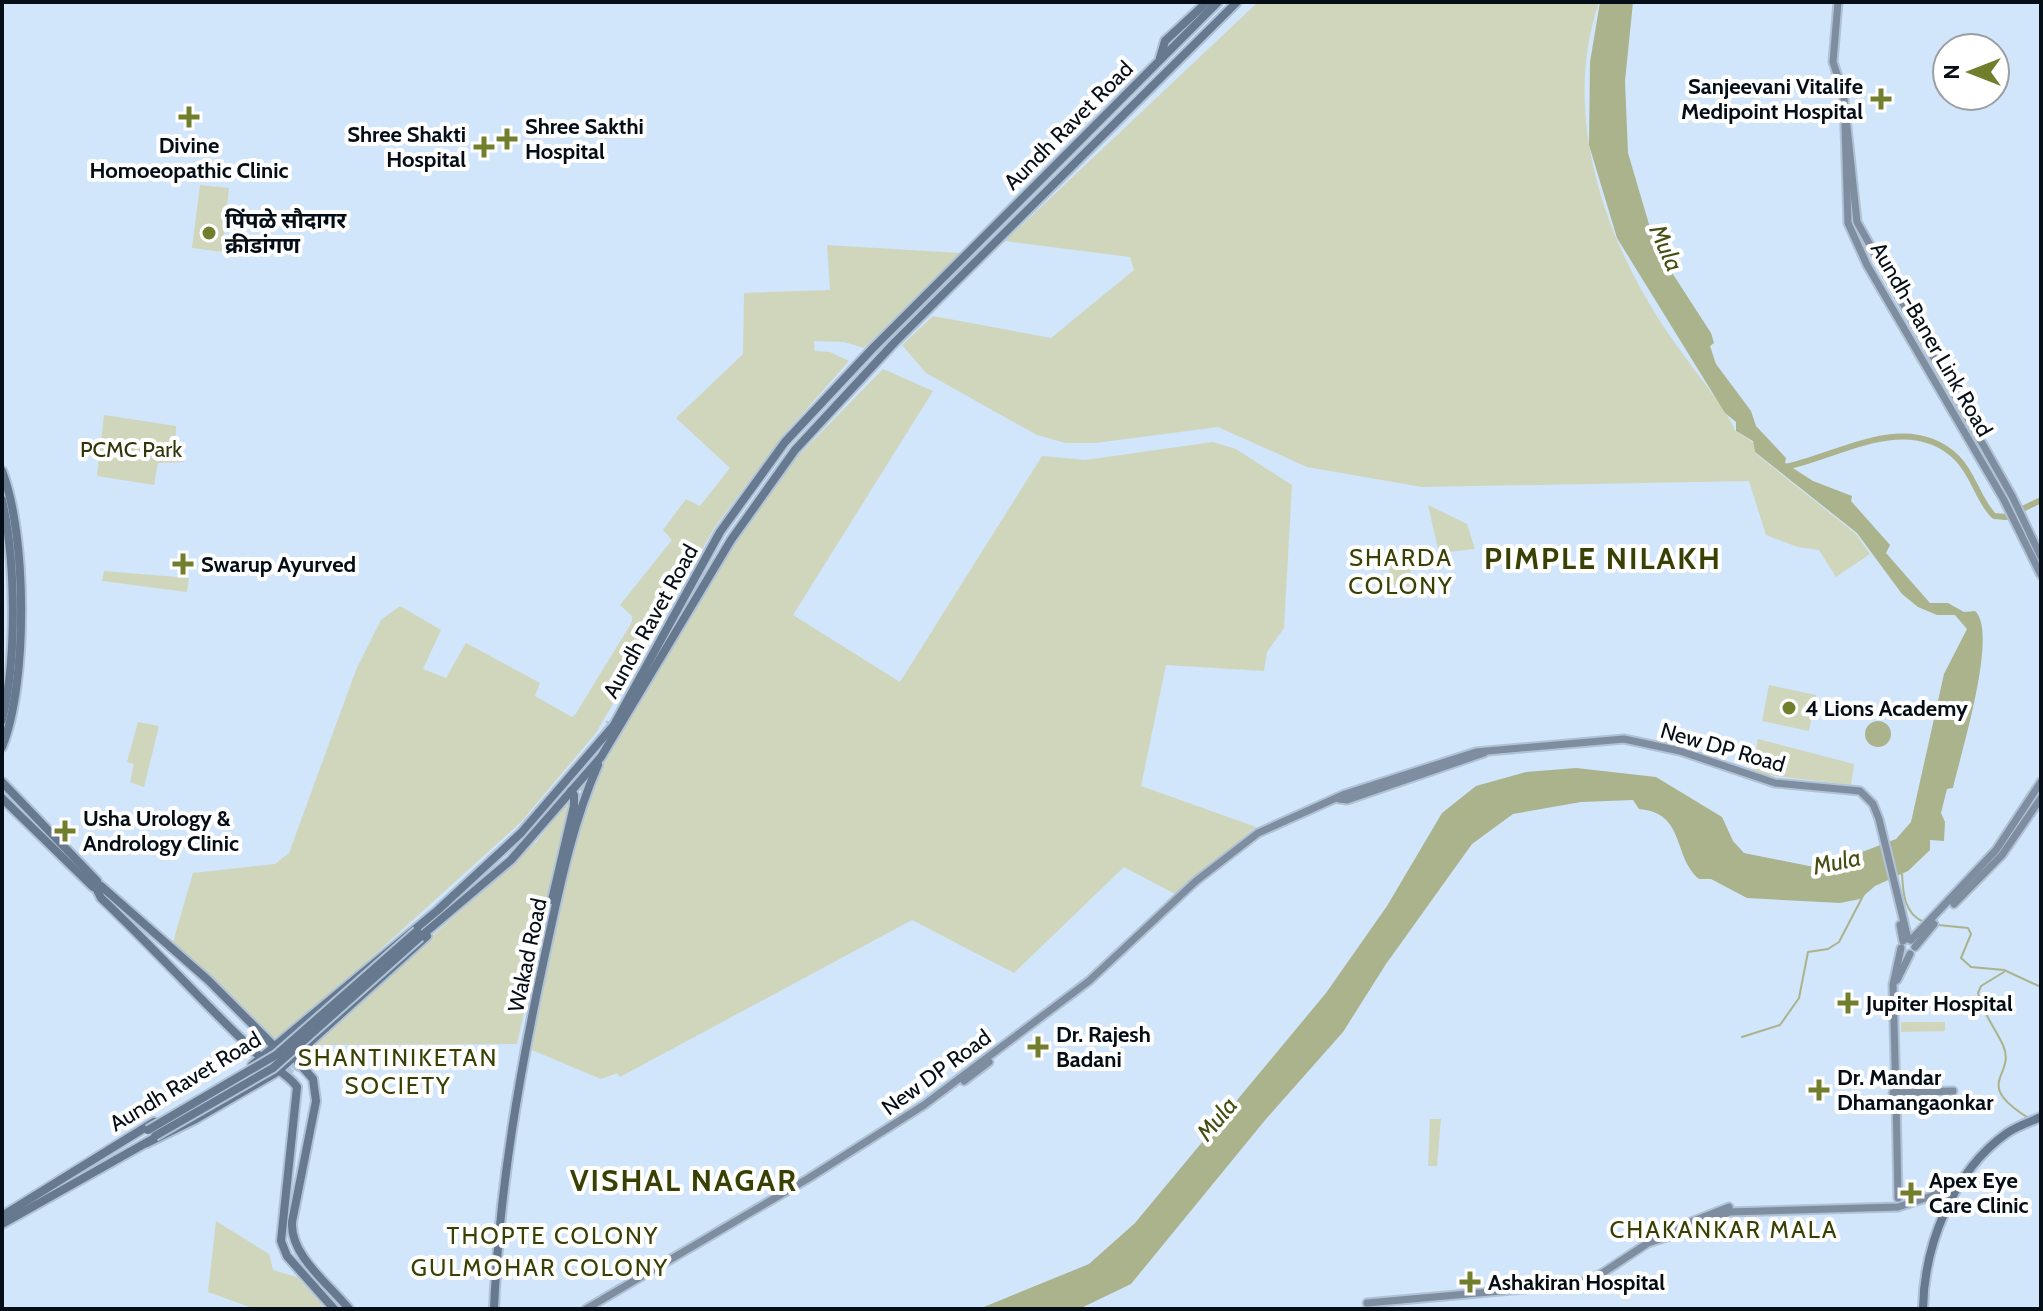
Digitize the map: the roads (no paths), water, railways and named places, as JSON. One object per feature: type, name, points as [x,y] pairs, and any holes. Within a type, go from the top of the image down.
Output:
[{"type":"main road","points":[[1160,59],[1165,41],[1207,2]]},
{"type":"main road","name":"Aundh Ravet Road","points":[[441,914],[521,833],[614,725],[665,628],[732,515],[785,442],[872,349],[1218,2]]},
{"type":"main road","name":"Aundh Ravet Road","points":[[2,1216],[147,1132],[260,1060],[409,931],[441,914],[530,842],[601,757],[731,540],[795,450],[895,342],[1237,2]]},
{"type":"main road","name":"Aundh-Baner Link Road","points":[[1838,2],[1833,62],[1844,95],[1857,222],[1964,410],[2021,525],[2041,575]]},
{"type":"main road","name":"Aundh-Baner Link Road","points":[[1845,108],[1848,223],[1867,265],[1955,418],[2008,498]]},
{"type":"main road","points":[[1923,362],[1931,355]]},
{"type":"main road","points":[[1955,418],[1964,410]]},
{"type":"main road","points":[[2,471],[15,523],[20,649],[16,698],[2,747]]},
{"type":"main road","points":[[2,500],[8,545],[12,649],[2,720]]},
{"type":"main road","name":"Aundh-Baner Link Road","points":[[2021,525],[2041,557]]},
{"type":"main road","points":[[610,722],[665,628]]},
{"type":"main road","name":"New DP Road","points":[[586,1309],[877,1136],[1017,1038],[1093,984],[1199,884],[1277,824],[1344,798],[1479,754],[1541,744],[1624,739],[1688,753],[1766,780],[1856,792],[1870,800],[1908,945]]},
{"type":"main road","name":"Wakad Road","points":[[492,1309],[507,1162],[521,1065],[556,901],[582,808],[601,757]]},
{"type":"main road","points":[[2,782],[95,885],[101,898],[258,1048]]},
{"type":"main road","points":[[1952,903],[2003,840],[2041,782]]},
{"type":"main road","points":[[552,900],[574,806],[571,791]]},
{"type":"main road","points":[[552,900],[582,791]]},
{"type":"main road","points":[[2,798],[95,885],[208,980],[275,1048],[313,1079],[315,1108],[294,1213]]},
{"type":"main road","points":[[1898,1202],[1897,979],[1908,945],[2002,855],[2041,798]]},
{"type":"main road","name":"Wakad Road","points":[[492,1309],[510,1103],[552,900]]},
{"type":"main road","points":[[298,1066],[274,1074],[147,1143],[147,1132],[276,1055],[441,914]]},
{"type":"main road","points":[[334,1309],[283,1249],[281,1218],[303,1095],[298,1066],[300,1050],[441,914]]},
{"type":"main road","points":[[179,956],[258,1048],[260,1060],[274,1074],[292,1080],[298,1092],[286,1190]]},
{"type":"main road","points":[[179,973],[258,1048]]},
{"type":"main road","name":"New DP Road","points":[[594,1309],[879,1140],[1017,1038]]},
{"type":"main road","points":[[298,1066],[310,1083],[312,1098],[291,1230],[296,1247],[349,1309]]},
{"type":"main road","points":[[1896,1095],[1953,1091]]},
{"type":"main road","points":[[1925,1309],[1926,1272],[1956,1194],[2001,1138],[2037,1121]]},
{"type":"main road","name":"Aundh Ravet Road","points":[[2,1224],[147,1143]]},
{"type":"main road","points":[[1375,1304],[1579,1281],[1606,1268],[1646,1239],[1735,1206],[1898,1202],[1932,1196],[1962,1185]]},
{"type":"main road","points":[[322,1295],[331,1287]]},
{"type":"waterway","points":[[1785,467],[1873,440],[1917,438],[1938,444],[1957,458],[1994,516],[2006,517],[2041,500]]},
{"type":"waterway","points":[[1902,874],[1909,908],[1924,922]]},
{"type":"waterway","points":[[1742,1037],[1780,1025],[1799,998],[1808,952],[1828,949],[1839,942],[1864,894]]},
{"type":"waterway","points":[[1938,925],[1968,928],[1971,934],[1961,958],[1971,967],[2004,970],[2041,987]]},
{"type":"waterway","points":[[2004,972],[1981,986],[1978,993],[2006,1056],[1999,1080],[2002,1096],[2030,1119]]},
{"type":"tunnel","points":[[582,791],[610,722]]},
{"type":"tunnel","points":[[264,1044],[300,1069]]},
{"type":"tunnel","points":[[257,1047],[293,1075]]},
{"type":"place","name":"Sanjeevani Vitalife Medipoint Hospital","points":[[1881,99]]},
{"type":"place","name":"Divine Homoeopathic Clinic","points":[[189,117]]},
{"type":"place","name":"Shree Sakthi Hospital","points":[[507,139]]},
{"type":"place","name":"Shree Shakti Hospital","points":[[484,147]]},
{"type":"place","name":"पिंपळे सौदागर क्रीडांगण","points":[[209,233]]},
{"type":"place","name":"Swarup Ayurved","points":[[183,564]]},
{"type":"place","name":"4 Lions Academy","points":[[1789,708]]},
{"type":"place","name":"Usha Urology & Andrology Clinic","points":[[65,831]]},
{"type":"place","name":"Jupiter Hospital","points":[[1848,1003]]},
{"type":"place","name":"Dr. Rajesh Badani","points":[[1038,1047]]},
{"type":"place","name":"Dr. Mandar Dhamangaonkar","points":[[1819,1090]]},
{"type":"place","name":"Apex Eye Care Clinic","points":[[1911,1193]]},
{"type":"place","name":"Ashakiran Hospital","points":[[1470,1282]]},
{"type":"district","name":"PIMPLE NILAKH","points":[[1603,559]]},
{"type":"district","name":"SHARDA COLONY","points":[[1401,572]]},
{"type":"district","name":"SHANTINIKETAN SOCIETY","points":[[398,1072]]},
{"type":"district","name":"VISHAL NAGAR","points":[[684,1181]]},
{"type":"district","name":"CHAKANKAR MALA","points":[[1724,1230]]},
{"type":"district","name":"THOPTE COLONY","points":[[553,1236]]},
{"type":"district","name":"GULMOHAR COLONY","points":[[540,1268]]},
{"type":"water label","name":"Mula","points":[[1666,248]]},
{"type":"water label","name":"Mula","points":[[1837,862]]},
{"type":"water label","name":"Mula","points":[[1217,1119]]},
{"type":"park label","name":"PCMC Park","points":[[131,449]]}]
